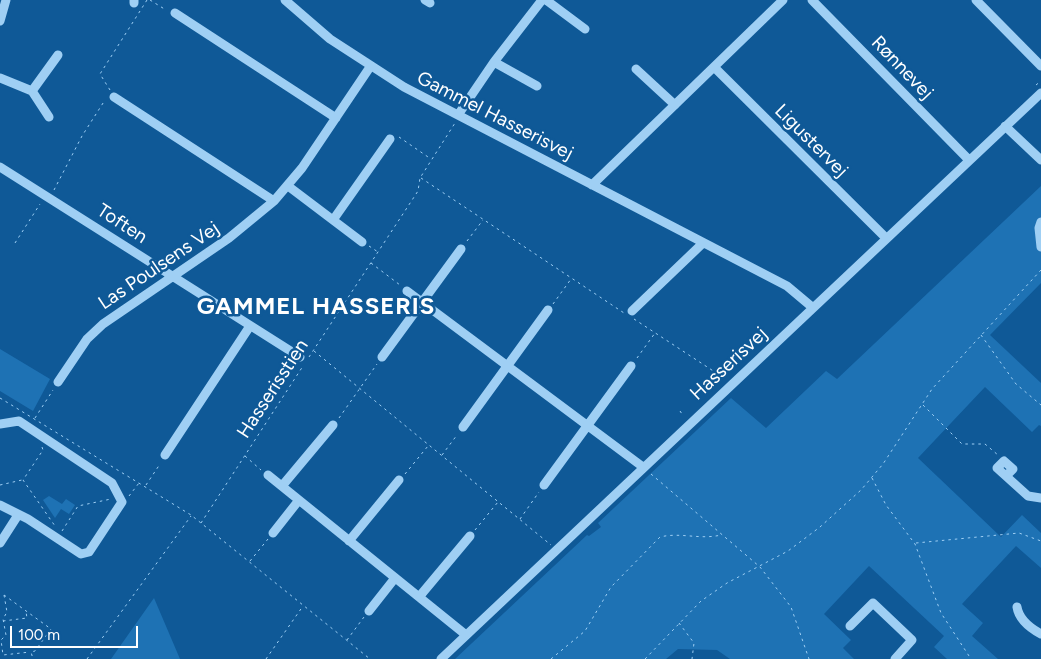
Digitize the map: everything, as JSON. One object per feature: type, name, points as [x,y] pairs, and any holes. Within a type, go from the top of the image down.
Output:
[{"type":"street","points":[[0,21],[6,0]]},
{"type":"street","name":"Gammel Hasserisvej","points":[[285,0],[330,39],[370,67],[458,115],[787,286],[812,307]]},
{"type":"street","points":[[458,115],[494,62],[542,0]]},
{"type":"street","points":[[546,0],[585,29]]},
{"type":"street","points":[[592,185],[783,0]]},
{"type":"street","name":"Rønnevej","points":[[812,0],[969,160]]},
{"type":"street","points":[[976,0],[1041,66]]},
{"type":"street","points":[[175,13],[336,118]]},
{"type":"street","points":[[32,91],[38,86],[58,56]]},
{"type":"street","points":[[494,62],[537,86]]},
{"type":"street","name":"Las Poulsens Vej","points":[[58,382],[87,339],[103,324],[229,238],[274,201],[288,186],[370,67]]},
{"type":"street","name":"Ligustervej","points":[[714,67],[886,238]]},
{"type":"street","points":[[636,69],[675,105]]},
{"type":"street","points":[[0,78],[32,91],[49,117]]},
{"type":"street","name":"Hasserisvej","points":[[441,659],[646,470],[812,307],[1041,93]]},
{"type":"street","points":[[110,98],[274,201]]},
{"type":"street","points":[[1005,126],[1041,160]]},
{"type":"street","points":[[333,220],[390,139]]},
{"type":"street","name":"Toften","points":[[0,167],[300,357]]},
{"type":"street","points":[[288,186],[362,242]]},
{"type":"street","points":[[1041,222],[1039,228],[1041,247]]},
{"type":"street","points":[[632,311],[703,243]]},
{"type":"street","points":[[382,357],[462,249]]},
{"type":"street","points":[[407,291],[588,424],[646,470]]},
{"type":"street","points":[[463,428],[548,310]]},
{"type":"street","points":[[166,455],[250,326]]},
{"type":"street","points":[[544,485],[631,366]]},
{"type":"street","points":[[0,424],[19,421],[112,484],[122,502],[89,552],[81,554],[28,519],[0,505]]},
{"type":"street","points":[[282,486],[333,426]]},
{"type":"street","points":[[1004,461],[1013,469],[1006,476],[1028,496],[1041,498]]},
{"type":"street","points":[[268,475],[466,635]]},
{"type":"street","points":[[350,541],[400,480]]},
{"type":"street","points":[[273,533],[299,500]]},
{"type":"street","points":[[0,543],[18,515]]},
{"type":"street","points":[[419,597],[470,536]]},
{"type":"street","points":[[369,612],[395,578]]},
{"type":"street","points":[[850,626],[873,603],[912,640],[895,659]]},
{"type":"street","points":[[1017,607],[1018,613],[1024,622],[1041,634]]},
{"type":"path","points":[[15,243],[48,196],[82,136],[110,98],[100,74],[148,0],[171,14],[175,13]]},
{"type":"path","name":"Hasserisstien","points":[[201,522],[418,191],[420,178],[458,115]]},
{"type":"path","points":[[390,139],[397,136],[432,160]]},
{"type":"path","points":[[420,178],[726,379]]},
{"type":"path","points":[[462,249],[483,220]]},
{"type":"path","points":[[362,242],[378,252]]},
{"type":"path","points":[[371,263],[407,291]]},
{"type":"path","points":[[645,659],[701,601],[727,584],[788,551],[820,527],[871,478],[883,464],[939,381],[1041,270]]},
{"type":"path","points":[[548,310],[572,279]]},
{"type":"path","points":[[631,366],[656,333]]},
{"type":"path","points":[[980,335],[1016,384],[1041,405]]},
{"type":"path","points":[[313,351],[551,544]]},
{"type":"path","points":[[333,426],[382,357]]},
{"type":"path","points":[[34,418],[58,382]]},
{"type":"path","points":[[0,398],[146,486],[201,522],[370,659]]},
{"type":"path","points":[[922,404],[962,444],[985,444],[1004,461]]},
{"type":"path","points":[[441,456],[463,428]]},
{"type":"path","points":[[0,485],[23,480],[43,450],[42,445],[46,439]]},
{"type":"path","points":[[400,480],[429,446]]},
{"type":"path","points":[[146,486],[166,455]]},
{"type":"path","points":[[244,456],[268,475]]},
{"type":"path","points":[[646,470],[760,567],[791,607],[809,659]]},
{"type":"path","points":[[871,478],[886,505],[915,544],[941,613],[971,659]]},
{"type":"path","points":[[23,480],[60,533],[78,506],[130,495],[139,482]]},
{"type":"path","points":[[520,519],[544,485]]},
{"type":"path","points":[[470,536],[498,502]]},
{"type":"path","points":[[87,659],[191,515]]},
{"type":"path","points":[[249,562],[273,533]]},
{"type":"path","points":[[915,544],[1019,533],[1041,541]]},
{"type":"path","points":[[551,659],[585,630],[611,587],[660,537],[669,535],[710,538],[722,535]]},
{"type":"path","points":[[4,595],[26,611],[51,629],[34,651],[3,655],[0,640],[6,635],[3,621],[7,612],[4,595]]},
{"type":"path","points":[[266,659],[303,606]]},
{"type":"path","points":[[3,621],[27,618],[26,611]]},
{"type":"path","points":[[346,640],[369,612]]},
{"type":"path","points":[[679,622],[692,638],[692,659]]},
{"type":"path","points":[[31,652],[33,659]]},
{"type":"shaded area","points":[[1041,186],[1041,283],[990,335],[1041,383],[1041,426],[1039,425],[1032,432],[985,387],[918,458],[1001,537],[1022,515],[1041,533],[1041,568],[1016,546],[962,604],[983,623],[972,636],[998,659],[947,659],[934,647],[944,636],[869,566],[824,614],[851,640],[843,648],[854,659],[730,659],[717,650],[678,649],[666,659],[455,659],[587,535],[589,536],[601,527],[598,523],[731,398],[766,428],[826,371],[837,379]]},
{"type":"shaded area","points":[[0,349],[50,379],[33,411],[0,391]]},
{"type":"shaded area","points":[[49,496],[62,504],[66,499],[75,505],[69,514],[61,509],[55,518],[43,500]]},
{"type":"shaded area","points":[[154,598],[180,659],[111,659]]},
{"type":"district","name":"GAMMEL HASSERIS","points":[[316,307]]}]
